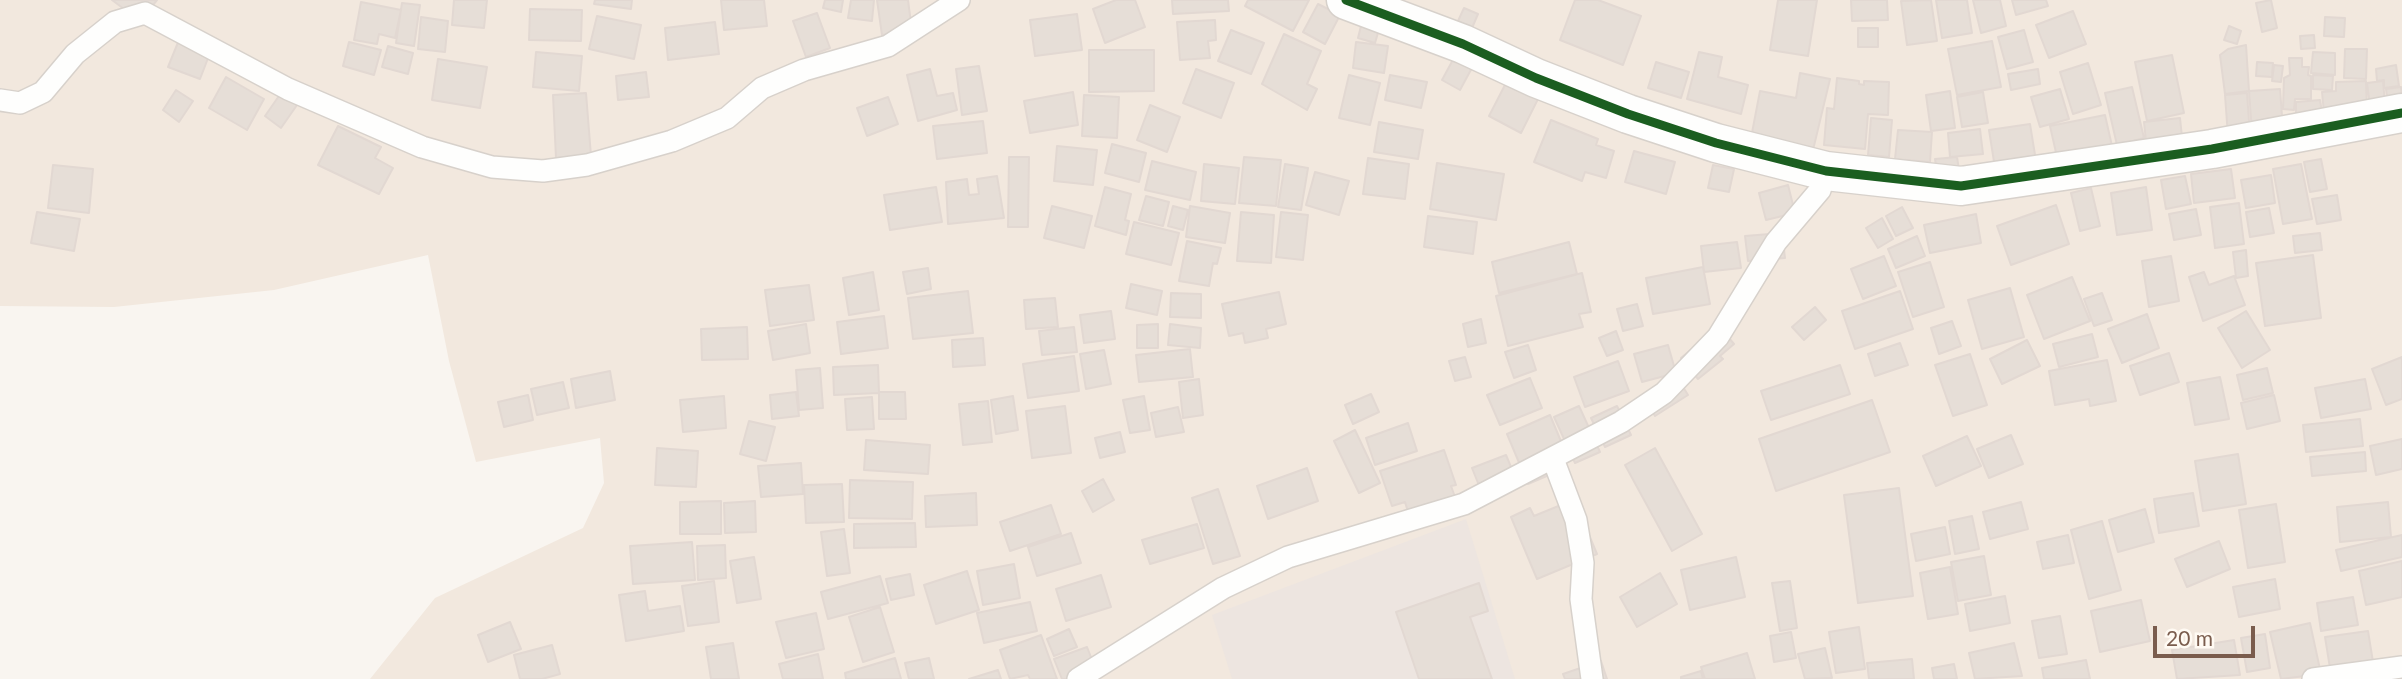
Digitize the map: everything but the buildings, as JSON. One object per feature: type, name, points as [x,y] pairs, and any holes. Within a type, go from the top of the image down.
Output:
[{"type":"street","points":[[1346,0],[1463,44],[1536,78],[1628,114],[1716,144],[1826,171],[1961,186],[2212,149],[2402,113]]},
{"type":"lane","points":[[0,100],[20,103],[43,92],[75,54],[115,22],[145,13],[288,89],[411,143],[492,167],[543,171],[587,165],[694,132],[727,118],[762,88],[804,70],[888,46],[959,0]]},
{"type":"lane","points":[[1078,679],[1223,588],[1288,557],[1464,504],[1621,422],[1664,393],[1718,337],[1776,242],[1820,190],[1826,171]]},
{"type":"lane","points":[[1553,459],[1576,520],[1583,563],[1581,598],[1592,679]]},
{"type":"lane","points":[[2314,679],[2402,667]]},
{"type":"shaded area","points":[[0,0],[2402,0],[2402,679],[370,679],[435,598],[583,528],[604,483],[600,438],[476,462],[449,361],[428,255],[274,290],[114,307],[0,306]]},
{"type":"shaded area","points":[[1466,519],[1515,679],[1232,679],[1212,615]]},
{"type":"cycle path","points":[[1346,0],[1463,44],[1536,78],[1628,114],[1716,143],[1826,171],[1961,186],[2212,149],[2402,113]]}]
